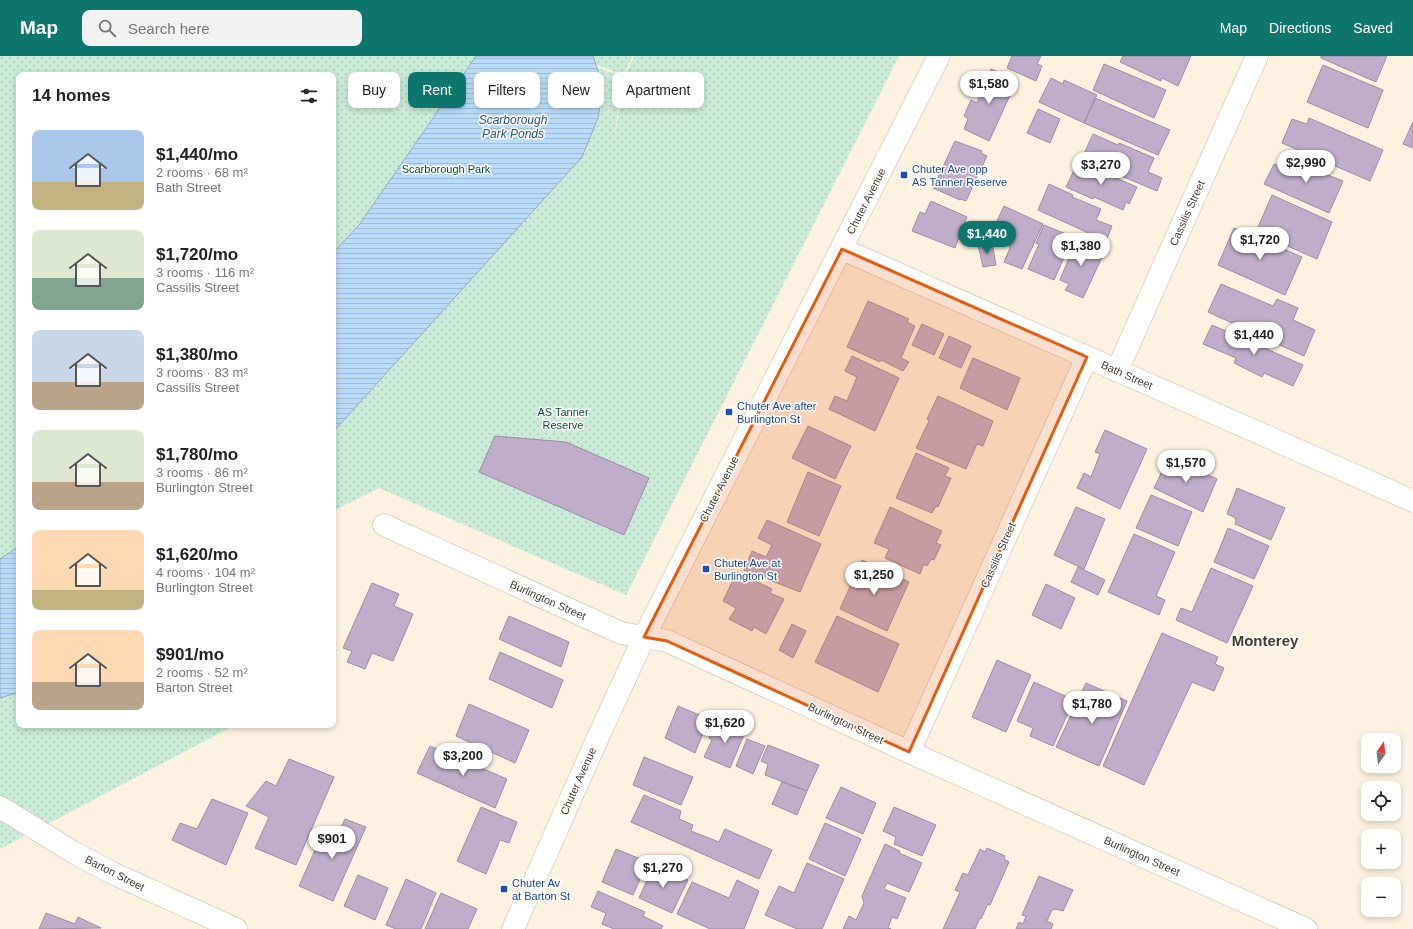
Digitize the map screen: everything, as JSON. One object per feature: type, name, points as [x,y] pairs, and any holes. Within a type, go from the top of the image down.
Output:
[{"type":"street","name":"Chuter Avenue","points":[[513,929],[644,637],[939,56]]},
{"type":"street","name":"Cassilis Street","points":[[1117,371],[1257,56]]},
{"type":"street","name":"Bath Street","points":[[842,249],[1413,501]]},
{"type":"street","name":"Cassilis Street","points":[[909,752],[1087,357]]},
{"type":"street","name":"Burlington Street","points":[[384,525],[621,633],[667,641],[909,752],[1306,929]]},
{"type":"street","name":"Barton Street","points":[[0,806],[73,852],[110,872],[236,929]]},
{"type":"highlighted area","points":[[842,249],[1087,357],[909,752],[667,641],[644,637]]},
{"type":"green space","points":[[0,56],[570,56],[612,73],[612,108],[618,108],[613,149],[619,108],[704,108],[704,72],[626,72],[635,56],[899,56],[626,595],[379,488],[336,510],[336,72],[16,72],[16,728],[229,728],[0,849]]},
{"type":"green space","points":[[575,56],[633,56],[625,72],[615,72]]},
{"type":"water","name":"Scarborough Park Ponds","points":[[476,56],[593,56],[598,72],[548,72],[548,108],[600,108],[598,118],[582,157],[336,429],[336,250],[359,225],[440,108],[466,108],[465,72]]},
{"type":"water","points":[[16,548],[16,693],[0,698],[0,559]]},
{"type":"building","points":[[1012,56],[1041,56],[1037,64],[1042,66],[1036,81],[1007,68]]},
{"type":"building","points":[[1123,56],[1191,56],[1178,86],[1162,78],[1161,81],[1120,62]]},
{"type":"building","points":[[1321,56],[1387,56],[1376,82],[1321,58]]},
{"type":"building","points":[[1104,64],[1166,90],[1154,118],[1093,90]]},
{"type":"building","points":[[1323,65],[1383,90],[1368,128],[1307,102]]},
{"type":"building","points":[[991,69],[1017,80],[989,141],[964,129],[968,119],[964,116],[971,100],[977,103]]},
{"type":"building","points":[[1051,78],[1063,84],[1064,80],[1097,95],[1084,123],[1039,102]]},
{"type":"building","points":[[1095,98],[1170,130],[1158,155],[1084,123]]},
{"type":"building","points":[[1038,109],[1060,119],[1050,143],[1027,133]]},
{"type":"building","points":[[1309,118],[1383,150],[1370,181],[1282,143],[1292,119],[1307,124]]},
{"type":"building","points":[[1413,122],[1413,148],[1403,144]]},
{"type":"building","points":[[1093,134],[1154,158],[1148,172],[1162,178],[1157,191],[1107,170],[1108,168],[1082,158]]},
{"type":"building","points":[[955,141],[982,151],[981,153],[987,156],[966,201],[960,200],[933,188]]},
{"type":"building","points":[[1300,157],[1325,168],[1323,173],[1343,181],[1329,213],[1264,184],[1274,164],[1293,171]]},
{"type":"building","points":[[1078,162],[1137,187],[1129,204],[1126,202],[1123,210],[1094,197],[1093,199],[1066,187]]},
{"type":"building","points":[[1049,184],[1073,195],[1072,197],[1101,209],[1096,220],[1112,226],[1106,241],[1038,210]]},
{"type":"building","points":[[1272,195],[1332,222],[1317,259],[1256,232]]},
{"type":"building","points":[[931,201],[967,217],[955,248],[912,231],[920,212],[925,214]]},
{"type":"building","points":[[1004,206],[1043,224],[1022,269],[1004,262],[1010,248],[1002,227],[996,223]]},
{"type":"building","points":[[1044,225],[1073,237],[1054,280],[1028,269],[1039,244],[1036,243]]},
{"type":"building","points":[[1234,228],[1302,257],[1285,295],[1218,265]]},
{"type":"building","points":[[1075,238],[1105,251],[1083,298],[1065,290],[1069,284],[1060,280],[1069,258],[1066,257]]},
{"type":"building","points":[[992,242],[996,265],[983,267],[978,245]]},
{"type":"building","points":[[1221,284],[1273,306],[1277,299],[1298,308],[1293,320],[1315,330],[1304,356],[1208,312]]},
{"type":"building","points":[[868,301],[909,319],[907,322],[915,326],[901,358],[909,362],[903,371],[881,360],[880,362],[847,347]]},
{"type":"building","points":[[922,324],[944,334],[934,355],[912,345]]},
{"type":"building","points":[[1212,325],[1303,365],[1293,386],[1264,373],[1262,377],[1234,363],[1236,358],[1203,344]]},
{"type":"building","points":[[949,336],[971,346],[961,368],[939,358]]},
{"type":"building","points":[[852,356],[899,378],[875,431],[829,409],[835,396],[847,401],[857,377],[845,371]]},
{"type":"building","points":[[973,358],[1020,378],[1007,410],[960,388]]},
{"type":"building","points":[[938,396],[993,421],[983,446],[977,444],[966,469],[916,448],[929,421],[927,419]]},
{"type":"building","points":[[808,426],[851,446],[835,479],[792,458]]},
{"type":"building","points":[[1105,430],[1147,449],[1120,509],[1077,488],[1084,473],[1091,477],[1100,454],[1095,452]]},
{"type":"building","points":[[495,436],[566,442],[649,478],[624,535],[479,472]]},
{"type":"building","points":[[916,453],[949,468],[945,476],[951,478],[938,507],[936,506],[932,513],[896,498]]},
{"type":"building","points":[[1169,457],[1217,479],[1203,512],[1154,488]]},
{"type":"building","points":[[808,472],[841,486],[819,536],[787,522]]},
{"type":"building","points":[[1237,488],[1285,508],[1271,540],[1235,524],[1236,520],[1234,517],[1227,514]]},
{"type":"building","points":[[1151,495],[1192,512],[1178,546],[1136,528]]},
{"type":"building","points":[[890,507],[942,531],[936,543],[941,545],[934,560],[931,559],[927,566],[924,564],[920,574],[885,558],[889,549],[874,543]]},
{"type":"building","points":[[1076,507],[1105,519],[1084,569],[1054,555]]},
{"type":"building","points":[[767,520],[821,544],[800,592],[744,570],[752,551],[766,557],[772,545],[758,538]]},
{"type":"building","points":[[1228,528],[1269,546],[1254,579],[1214,562]]},
{"type":"building","points":[[1134,534],[1175,552],[1156,596],[1165,600],[1159,615],[1108,592]]},
{"type":"building","points":[[862,560],[909,582],[887,631],[840,609]]},
{"type":"building","points":[[1078,567],[1105,580],[1098,595],[1071,582]]},
{"type":"building","points":[[1211,568],[1253,586],[1227,643],[1176,620],[1181,608],[1192,612]]},
{"type":"building","points":[[737,572],[772,589],[770,593],[784,599],[766,634],[754,627],[752,631],[729,619],[736,608],[723,601]]},
{"type":"building","points":[[372,583],[399,594],[394,606],[413,614],[393,661],[372,653],[365,669],[347,662],[352,651],[343,648]]},
{"type":"building","points":[[1046,584],[1075,598],[1061,629],[1032,615]]},
{"type":"building","points":[[509,616],[569,642],[561,667],[499,639]]},
{"type":"building","points":[[837,616],[899,644],[878,692],[815,662]]},
{"type":"building","points":[[792,624],[806,631],[793,658],[779,650]]},
{"type":"building","points":[[1162,633],[1218,657],[1215,664],[1224,668],[1214,691],[1192,682],[1144,785],[1103,766]]},
{"type":"building","points":[[500,652],[563,680],[552,708],[489,679]]},
{"type":"building","points":[[997,660],[1031,675],[1006,732],[972,717]]},
{"type":"building","points":[[1034,682],[1074,700],[1053,746],[1030,736],[1033,728],[1017,721]]},
{"type":"building","points":[[1086,683],[1127,701],[1099,766],[1056,747]]},
{"type":"building","points":[[469,704],[529,730],[515,763],[456,736]]},
{"type":"building","points":[[678,706],[709,719],[695,753],[665,738]]},
{"type":"building","points":[[728,721],[746,730],[730,768],[704,757],[712,740],[709,738],[715,724],[725,728]]},
{"type":"building","points":[[747,739],[765,746],[753,774],[736,766]]},
{"type":"building","points":[[768,745],[819,765],[807,791],[765,775],[768,764],[761,761]]},
{"type":"building","points":[[430,746],[507,779],[495,808],[417,773]]},
{"type":"building","points":[[644,757],[693,777],[681,805],[633,785]]},
{"type":"building","points":[[289,759],[334,777],[296,865],[255,848],[269,817],[246,806],[266,781],[276,786]]},
{"type":"building","points":[[782,782],[807,791],[797,815],[772,804]]},
{"type":"building","points":[[841,787],[876,803],[863,834],[826,818]]},
{"type":"building","points":[[644,795],[681,811],[679,819],[693,825],[691,831],[719,842],[725,829],[772,850],[759,879],[631,822]]},
{"type":"building","points":[[212,799],[248,813],[226,865],[172,840],[180,823],[197,829]]},
{"type":"building","points":[[481,807],[517,822],[509,843],[500,840],[486,874],[457,861]]},
{"type":"building","points":[[894,807],[936,825],[922,856],[894,844],[896,837],[883,831]]},
{"type":"building","points":[[345,819],[366,827],[333,901],[299,886],[325,828],[338,833]]},
{"type":"building","points":[[825,823],[861,839],[845,876],[809,859]]},
{"type":"building","points":[[885,844],[900,851],[899,853],[922,863],[909,892],[887,883],[884,889],[906,898],[897,919],[892,917],[888,928],[891,929],[843,929],[849,916],[856,920],[864,903],[862,896]]},
{"type":"building","points":[[987,848],[1005,856],[1004,859],[1009,862],[990,905],[988,904],[975,929],[943,929],[960,892],[955,890],[963,873],[968,875],[980,849],[985,852]]},
{"type":"building","points":[[616,849],[648,862],[633,895],[602,882]]},
{"type":"building","points":[[807,863],[844,879],[822,929],[797,929],[765,915],[779,886],[794,893]]},
{"type":"building","points":[[654,865],[688,880],[672,913],[639,898]]},
{"type":"building","points":[[358,875],[388,888],[375,920],[344,906]]},
{"type":"building","points":[[1039,876],[1073,890],[1063,911],[1056,909],[1052,910],[1047,921],[1053,924],[1051,929],[1016,929],[1019,922],[1023,924],[1026,916],[1022,915]]},
{"type":"building","points":[[406,879],[436,893],[421,929],[396,929],[386,925]]},
{"type":"building","points":[[737,880],[759,891],[744,929],[710,929],[677,914],[692,882],[729,898]]},
{"type":"building","points":[[598,891],[645,912],[643,916],[663,926],[661,929],[614,929],[602,924],[606,913],[591,907]]},
{"type":"building","points":[[441,893],[477,909],[468,929],[425,929]]},
{"type":"building","points":[[46,913],[75,924],[78,917],[101,928],[39,929]]},
{"type":"place","name":"Chuter Ave opp AS Tanner Reserve","points":[[904,175]]},
{"type":"place","name":"Chuter Ave after Burlington St","points":[[729,412]]},
{"type":"place","name":"Chuter Ave at Burlington St","points":[[706,569]]},
{"type":"place","name":"Chuter Av at Barton St","points":[[504,889]]},
{"type":"district","name":"Monterey","points":[[1265,640]]},
{"type":"park label","name":"Scarborough Park","points":[[446,169]]},
{"type":"park label","name":"AS Tanner Reserve","points":[[563,418]]}]
